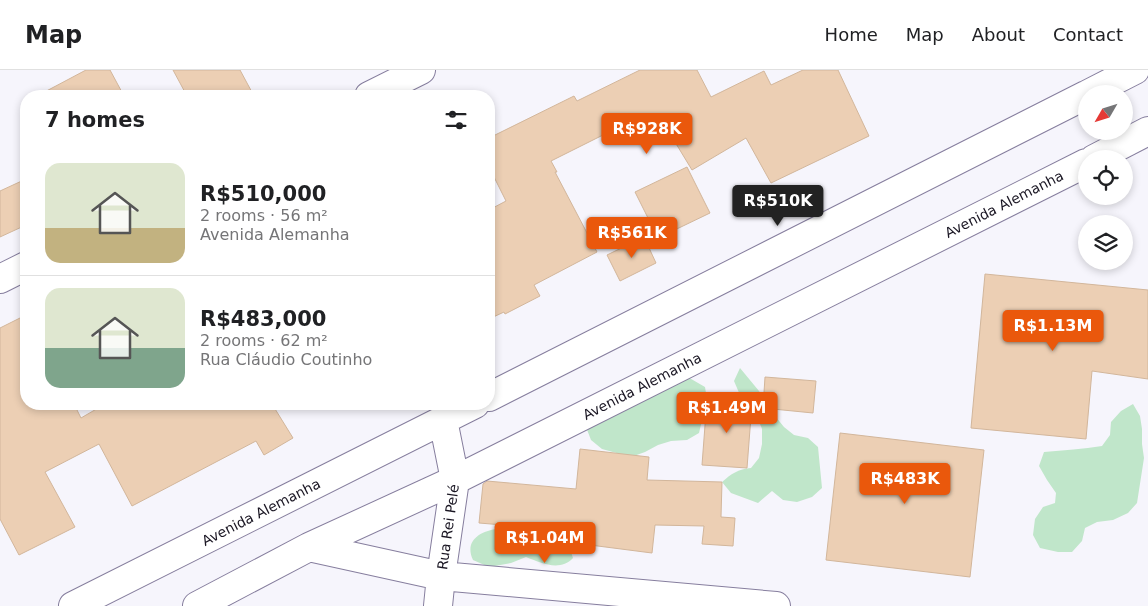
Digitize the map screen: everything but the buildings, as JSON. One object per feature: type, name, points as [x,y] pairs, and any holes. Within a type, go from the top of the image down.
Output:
[{"type":"street","points":[[381,90],[421,70]]},
{"type":"street","points":[[1105,85],[1135,70]]},
{"type":"street","points":[[495,394],[1078,99]]},
{"type":"street","points":[[1112,150],[1148,132]]},
{"type":"street","name":"Avenida Alemanha","points":[[197,606],[309,547],[455,480],[1078,166]]},
{"type":"street","points":[[0,279],[20,269]]},
{"type":"street","name":"Avenida Alemanha","points":[[73,606],[463,410]]},
{"type":"street","name":"Rua Rei Pelé","points":[[438,606],[455,480],[443,420]]},
{"type":"street","points":[[309,547],[441,576],[763,605]]},
{"type":"green space","points":[[740,368],[784,427],[794,435],[808,438],[818,447],[822,488],[812,497],[797,502],[783,500],[772,491],[758,503],[731,493],[722,482],[735,472],[751,468],[759,458],[762,444],[762,429],[752,403],[740,395],[734,381]]},
{"type":"green space","points":[[686,376],[705,387],[707,399],[699,433],[687,440],[671,441],[631,457],[602,449],[591,440],[586,427]]},
{"type":"green space","points":[[1133,404],[1140,416],[1144,458],[1137,503],[1128,513],[1113,520],[1097,522],[1085,528],[1082,541],[1072,552],[1058,552],[1040,548],[1033,535],[1035,519],[1043,507],[1055,503],[1056,493],[1039,466],[1044,452],[1102,446],[1110,435],[1111,422],[1121,411]]},
{"type":"green space","points":[[497,529],[559,540],[570,549],[573,558],[562,565],[550,565],[526,557],[511,563],[489,567],[473,560],[471,547],[475,538],[485,532]]}]
